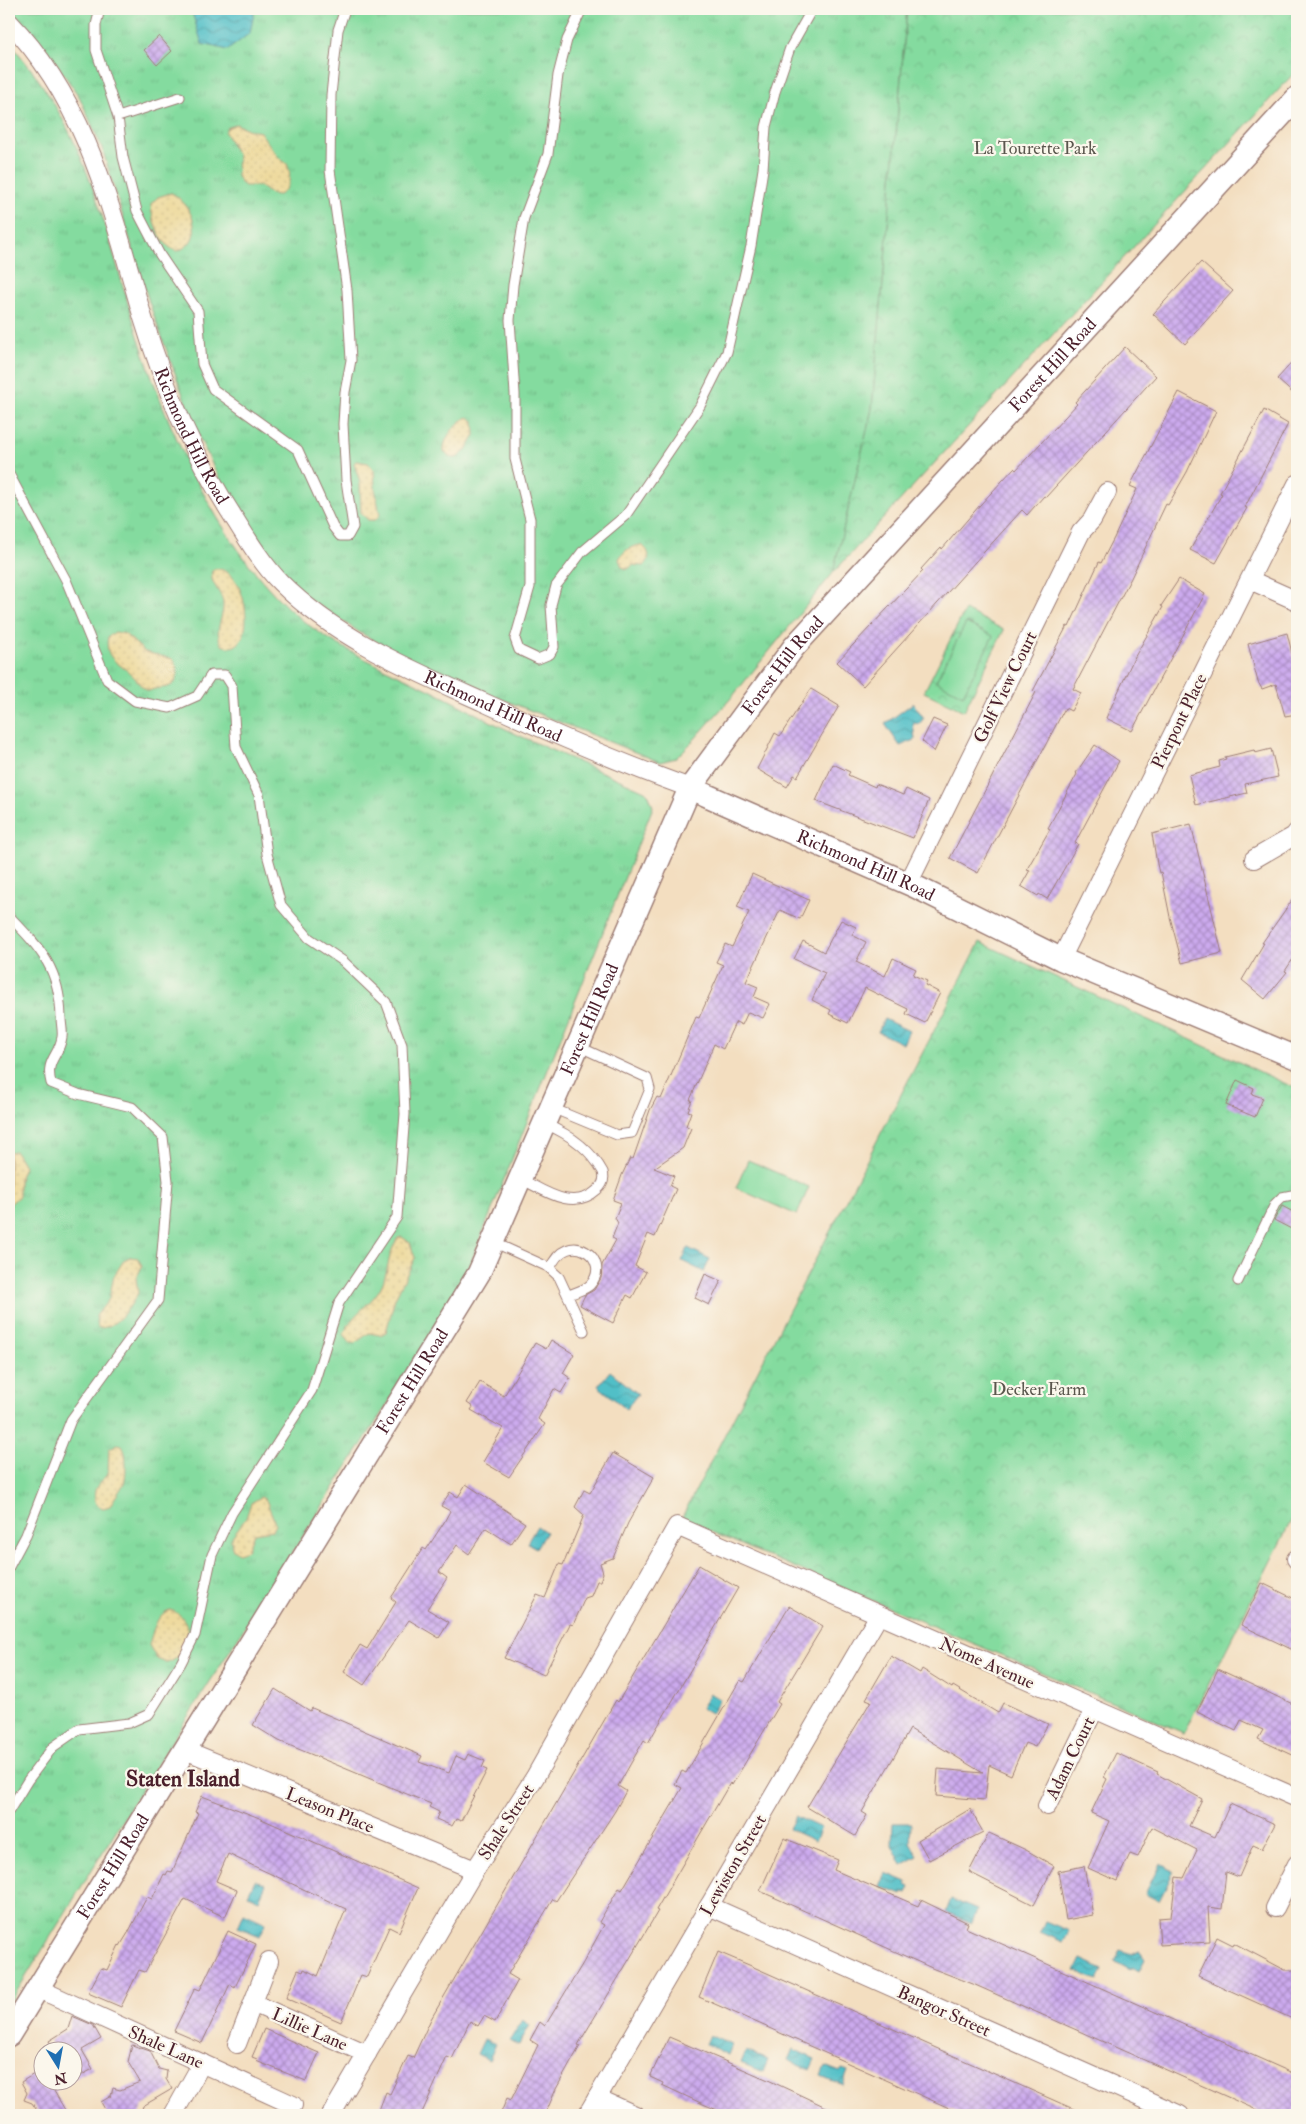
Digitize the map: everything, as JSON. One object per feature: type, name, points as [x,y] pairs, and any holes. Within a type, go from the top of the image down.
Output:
[{"type":"street","name":"Richmond Hill Road","points":[[9,22],[46,66],[67,98],[86,137],[100,175],[154,354],[170,399],[191,444],[216,490],[241,530],[280,582],[318,616],[365,646],[424,675],[599,753],[690,788],[908,884],[1061,959],[1297,1058]]},
{"type":"street","name":"Forest Hill Road","points":[[9,2035],[479,1273],[690,788],[794,647],[1297,98]]},
{"type":"street","name":"Pierpont Place","points":[[1061,959],[1297,484]]},
{"type":"street","name":"Golf View Court","points":[[908,884],[1081,532],[1092,520],[1107,492]]},
{"type":"street","points":[[1250,580],[1297,601]]},
{"type":"street","points":[[1254,859],[1294,836],[1297,832]]},
{"type":"street","name":"Nome Avenue","points":[[677,1526],[1297,1798]]},
{"type":"street","name":"Shale Street","points":[[332,2115],[474,1870],[535,1776],[677,1526]]},
{"type":"street","name":"Lewiston Street","points":[[587,2115],[879,1615]]},
{"type":"street","name":"Adam Court","points":[[1046,1806],[1094,1710]]},
{"type":"street","name":"Leason Place","points":[[184,1750],[474,1870]]},
{"type":"street","points":[[1275,1908],[1297,1864]]},
{"type":"street","name":"Bangor Street","points":[[709,1906],[1180,2115]]},
{"type":"street","name":"Lillie Lane","points":[[237,2044],[270,1961]]},
{"type":"street","name":"Shale Lane","points":[[39,1989],[293,2105]]},
{"type":"street","name":"Lillie Lane","points":[[253,2003],[367,2054]]},
{"type":"street","points":[[173,2115],[202,2063]]},
{"type":"street","points":[[597,2098],[636,2115]]},
{"type":"lane","points":[[100,9],[96,25],[96,50],[118,117],[123,157],[137,211],[160,255],[198,311],[202,364],[213,390],[298,450],[333,527],[340,536],[348,536],[353,527],[346,480],[343,424],[345,392],[352,360],[347,290],[330,170],[332,95],[338,30],[346,9]]},
{"type":"lane","points":[[582,9],[567,40],[558,76],[548,154],[524,218],[513,285],[510,320],[515,394],[515,459],[530,519],[530,587],[515,639],[519,650],[538,659],[550,654],[554,647],[551,605],[556,586],[582,552],[626,515],[652,480],[700,406],[726,352],[751,246],[763,169],[766,127],[770,110],[790,48],[812,9]]},
{"type":"lane","points":[[118,117],[180,96]]},
{"type":"lane","points":[[9,474],[66,580],[107,680],[135,701],[170,708],[197,696],[211,675],[225,675],[232,686],[236,747],[259,795],[267,854],[281,905],[309,938],[343,961],[386,1002],[402,1045],[405,1114],[397,1216],[339,1303],[312,1390],[232,1513],[212,1555],[195,1635],[181,1663],[149,1714],[130,1723],[79,1729],[53,1748],[28,1780],[9,1811]]},
{"type":"lane","points":[[9,916],[35,943],[56,977],[61,1009],[62,1038],[48,1070],[51,1083],[78,1094],[132,1107],[163,1137],[168,1181],[158,1300],[71,1420],[26,1535],[9,1568]]},
{"type":"lane","points":[[548,1116],[617,1135],[632,1133],[650,1089],[646,1078],[578,1046]]},
{"type":"lane","points":[[521,1179],[555,1196],[573,1201],[582,1200],[591,1195],[602,1184],[603,1172],[588,1152],[548,1116]]},
{"type":"lane","points":[[1238,1281],[1275,1204],[1282,1197],[1297,1194]]},
{"type":"lane","points":[[493,1242],[550,1269],[559,1277],[584,1331]]},
{"type":"lane","points":[[550,1269],[554,1258],[562,1250],[578,1247],[592,1256],[596,1270],[594,1279],[589,1286],[568,1295]]},
{"type":"green space","points":[[9,9],[907,9],[872,409],[833,573],[732,697],[676,758],[660,762],[454,680],[403,656],[359,632],[303,595],[250,529],[224,488],[197,433],[150,305],[102,148],[80,98],[48,51]]},
{"type":"green space","name":"La Tourette Park","points":[[907,9],[1297,9],[1297,70],[833,573],[872,409]]},
{"type":"green space","points":[[9,42],[36,77],[58,111],[76,146],[103,218],[150,371],[179,445],[217,516],[238,550],[262,581],[288,608],[321,634],[339,645],[506,729],[645,791],[649,795],[653,807],[469,1267],[438,1325],[149,1777],[9,2004]]},
{"type":"green space","points":[[965,610],[1004,630],[964,711],[924,692]]},
{"type":"green space","points":[[966,623],[993,636],[963,695],[936,681]]},
{"type":"green space","name":"Decker Farm","points":[[980,942],[1297,1089],[1297,1509],[1184,1733],[681,1519]]},
{"type":"green space","points":[[748,1160],[809,1187],[797,1215],[736,1188]]},
{"type":"sand","points":[[236,124],[260,132],[279,158],[287,164],[289,172],[288,185],[279,195],[271,194],[259,186],[245,186],[240,182],[237,176],[238,156],[225,132],[227,128]]},
{"type":"sand","points":[[171,193],[185,205],[193,222],[194,231],[192,239],[186,246],[177,251],[166,244],[162,238],[151,210],[151,204],[158,197]]},
{"type":"sand","points":[[468,417],[474,421],[475,435],[466,450],[458,457],[453,458],[444,451],[444,446],[448,436],[455,427]]},
{"type":"sand","points":[[356,461],[368,463],[374,470],[375,489],[380,515],[375,520],[368,520],[361,513],[360,482],[354,463]]},
{"type":"sand","points":[[641,545],[648,552],[648,560],[644,566],[633,565],[628,569],[622,567],[619,559],[623,553],[631,547]]},
{"type":"sand","points":[[215,569],[227,572],[236,582],[242,596],[245,627],[241,639],[234,646],[222,645],[219,640],[218,634],[223,603],[212,580],[212,571]]},
{"type":"sand","points":[[115,632],[125,634],[145,652],[173,659],[177,678],[173,684],[149,691],[144,688],[110,656],[107,645],[108,637]]},
{"type":"sand","points":[[15,1151],[24,1166],[19,1180],[19,1196],[9,1205],[9,1152]]},
{"type":"sand","points":[[402,1237],[410,1243],[415,1258],[395,1298],[386,1332],[380,1335],[369,1333],[355,1343],[350,1343],[344,1334],[347,1327],[380,1289],[394,1244],[398,1238]]},
{"type":"sand","points":[[130,1257],[138,1258],[142,1266],[136,1279],[138,1293],[122,1316],[111,1325],[98,1328],[96,1316],[109,1299],[114,1276],[124,1260]]},
{"type":"sand","points":[[118,1444],[122,1445],[125,1453],[124,1482],[110,1506],[103,1508],[96,1504],[95,1490],[98,1484],[108,1475],[109,1449]]},
{"type":"sand","points":[[261,1497],[266,1500],[276,1525],[273,1530],[254,1533],[247,1550],[238,1553],[232,1548],[231,1538],[246,1518],[251,1503]]},
{"type":"sand","points":[[170,1610],[179,1614],[184,1621],[188,1637],[181,1653],[167,1663],[157,1659],[149,1645],[158,1619]]},
{"type":"water","points":[[191,9],[255,9],[250,33],[228,50],[202,44]]},
{"type":"water","points":[[913,703],[924,718],[919,724],[913,723],[915,740],[900,746],[885,724]]},
{"type":"water","points":[[884,1019],[909,1031],[903,1044],[878,1032]]},
{"type":"water","points":[[688,1248],[710,1259],[704,1272],[682,1261]]},
{"type":"water","points":[[610,1371],[638,1394],[626,1409],[598,1386]]},
{"type":"water","points":[[537,1526],[546,1532],[536,1548],[527,1543]]},
{"type":"water","points":[[710,1693],[720,1699],[711,1714],[701,1708]]},
{"type":"water","points":[[795,1816],[821,1828],[815,1841],[789,1829]]},
{"type":"water","points":[[893,1823],[911,1823],[910,1842],[918,1856],[902,1865],[892,1845]]},
{"type":"water","points":[[1160,1864],[1174,1871],[1159,1901],[1145,1894]]},
{"type":"water","points":[[886,1873],[907,1882],[906,1885],[910,1887],[907,1893],[903,1892],[902,1895],[880,1886]]},
{"type":"water","points":[[255,1880],[266,1884],[259,1900],[248,1895]]},
{"type":"water","points":[[951,1899],[977,1910],[972,1923],[946,1912]]},
{"type":"water","points":[[244,1913],[266,1923],[260,1936],[238,1927]]},
{"type":"water","points":[[1045,1921],[1069,1931],[1063,1942],[1040,1932]]},
{"type":"water","points":[[1120,1950],[1132,1954],[1140,1952],[1145,1959],[1139,1971],[1132,1967],[1130,1970],[1114,1961]]},
{"type":"water","points":[[1081,1959],[1103,1969],[1098,1980],[1075,1971]]},
{"type":"water","points":[[522,2020],[530,2025],[519,2045],[510,2040]]},
{"type":"water","points":[[710,2035],[732,2045],[728,2055],[706,2044]]},
{"type":"water","points":[[484,2039],[496,2044],[489,2060],[477,2054]]},
{"type":"water","points":[[793,2049],[815,2059],[810,2070],[788,2060]]},
{"type":"water","points":[[746,2051],[768,2060],[763,2072],[741,2063]]},
{"type":"water","points":[[825,2066],[840,2072],[842,2069],[848,2071],[843,2085],[821,2076]]},
{"type":"building","points":[[159,36],[172,51],[157,65],[144,50]]},
{"type":"building","points":[[1201,262],[1233,291],[1185,344],[1153,314]]},
{"type":"building","points":[[1125,347],[1156,376],[1046,497],[1044,496],[1027,515],[1022,510],[863,686],[837,662],[923,571],[921,569],[941,547],[942,549],[1014,468],[1016,470],[1077,404],[1075,402]]},
{"type":"building","points":[[1297,357],[1297,397],[1277,379]]},
{"type":"building","points":[[1179,392],[1216,411],[1187,472],[1168,505],[1166,504],[1131,578],[1073,689],[1081,693],[1071,711],[1065,708],[978,873],[950,858],[1036,692],[1033,691],[1067,626],[1069,627],[1099,562],[1101,563],[1114,538],[1137,489],[1130,486]]},
{"type":"building","points":[[1264,410],[1288,424],[1245,507],[1247,508],[1216,563],[1190,550],[1222,494],[1220,493]]},
{"type":"building","points":[[1179,579],[1205,594],[1132,731],[1106,718],[1133,660],[1163,607],[1161,606]]},
{"type":"building","points":[[1287,633],[1297,673],[1297,714],[1285,716],[1276,684],[1262,689],[1258,682],[1248,644]]},
{"type":"building","points":[[811,689],[839,706],[797,777],[794,775],[787,787],[757,769],[775,733],[780,736]]},
{"type":"building","points":[[933,719],[947,725],[934,752],[922,741]]},
{"type":"building","points":[[1095,745],[1119,761],[1075,843],[1078,844],[1047,899],[1039,894],[1038,896],[1021,886],[1030,870],[1027,869],[1050,829],[1048,828],[1076,773]]},
{"type":"building","points":[[1271,749],[1278,777],[1245,784],[1247,793],[1196,805],[1189,775],[1220,767],[1219,761],[1226,759],[1225,757],[1254,750],[1255,753]]},
{"type":"building","points":[[833,764],[850,772],[848,775],[875,787],[876,784],[903,795],[906,789],[929,800],[913,838],[816,801]]},
{"type":"building","points":[[1191,824],[1222,953],[1182,963],[1161,872],[1159,873],[1152,834]]},
{"type":"building","points":[[752,874],[809,900],[800,919],[780,910],[746,982],[758,987],[754,997],[770,1004],[763,1018],[748,1012],[742,1025],[736,1022],[723,1049],[714,1044],[690,1100],[692,1100],[688,1111],[691,1112],[686,1126],[691,1128],[683,1148],[654,1168],[674,1176],[670,1186],[676,1189],[655,1237],[648,1234],[635,1266],[646,1272],[632,1298],[627,1295],[613,1323],[580,1305],[585,1295],[594,1290],[601,1278],[602,1265],[616,1240],[612,1238],[618,1223],[615,1218],[621,1203],[613,1200],[622,1175],[630,1158],[633,1159],[650,1110],[657,1097],[661,1099],[696,1017],[699,1018],[723,965],[716,962],[725,944],[732,947],[749,912],[737,907]]},
{"type":"building","points":[[1297,893],[1297,953],[1285,971],[1287,972],[1265,999],[1242,980],[1264,943],[1262,943]]},
{"type":"building","points":[[841,920],[856,927],[852,935],[866,942],[856,962],[885,976],[893,958],[916,969],[913,975],[927,981],[925,985],[940,993],[925,1023],[906,1014],[908,1009],[865,988],[848,1023],[829,1014],[831,1010],[812,1000],[825,973],[794,959],[803,941],[824,952]]},
{"type":"building","points":[[1237,1080],[1254,1088],[1252,1094],[1263,1098],[1255,1117],[1226,1105]]},
{"type":"building","points":[[1282,1206],[1297,1214],[1297,1232],[1274,1220]]},
{"type":"building","points":[[705,1274],[721,1281],[709,1305],[695,1298]]},
{"type":"building","points":[[551,1340],[574,1354],[563,1373],[570,1378],[561,1393],[554,1389],[538,1419],[545,1424],[509,1477],[483,1462],[503,1428],[471,1410],[473,1407],[467,1403],[480,1382],[504,1396],[535,1343],[546,1349]]},
{"type":"building","points":[[613,1453],[654,1477],[628,1523],[613,1558],[600,1563],[603,1573],[600,1581],[597,1581],[591,1596],[585,1598],[573,1625],[570,1624],[544,1675],[504,1658],[537,1595],[545,1598],[559,1564],[563,1565],[584,1515],[575,1507],[584,1490],[590,1493]]},
{"type":"building","points":[[466,1484],[525,1523],[511,1544],[486,1528],[469,1554],[457,1545],[439,1572],[447,1578],[427,1609],[449,1622],[439,1638],[409,1620],[364,1685],[344,1672],[360,1645],[367,1649],[396,1602],[391,1598],[423,1548],[426,1550],[443,1524],[450,1511],[441,1506],[450,1492],[458,1497]]},
{"type":"building","points":[[699,1565],[738,1588],[648,1743],[644,1740],[618,1786],[626,1791],[615,1811],[556,1901],[553,1899],[508,1974],[518,1980],[495,2022],[484,2016],[478,2026],[470,2021],[452,2059],[447,2057],[421,2115],[377,2115],[386,2092],[390,2094],[408,2056],[413,2058],[431,2019],[616,1700],[618,1702]]},
{"type":"building","points":[[1262,1583],[1297,1600],[1297,1642],[1293,1650],[1241,1625]]},
{"type":"building","points":[[789,1606],[823,1626],[777,1702],[780,1704],[732,1785],[730,1783],[656,1910],[658,1911],[578,2045],[580,2046],[556,2089],[545,2115],[500,2115],[507,2098],[511,2100],[538,2045],[530,2040],[540,2022],[545,2026],[583,1963],[604,1925],[599,1922],[619,1888],[622,1890],[682,1788],[675,1784],[682,1771],[686,1773],[740,1680],[744,1682]]},
{"type":"building","points":[[891,1656],[920,1673],[922,1669],[998,1713],[1003,1703],[1048,1724],[1035,1747],[1025,1743],[1011,1775],[989,1765],[985,1800],[936,1796],[938,1769],[983,1773],[910,1729],[862,1812],[867,1815],[855,1836],[807,1807],[871,1701],[866,1699]]},
{"type":"building","points":[[1218,1669],[1297,1706],[1297,1757],[1258,1739],[1263,1730],[1241,1720],[1236,1731],[1197,1712]]},
{"type":"building","points":[[275,1689],[310,1711],[312,1708],[422,1756],[419,1762],[449,1773],[456,1756],[465,1760],[468,1754],[485,1761],[482,1768],[487,1770],[461,1821],[456,1819],[452,1826],[436,1819],[439,1812],[429,1807],[431,1804],[279,1741],[253,1725]]},
{"type":"building","points":[[1116,1753],[1158,1772],[1157,1774],[1202,1799],[1189,1826],[1215,1837],[1230,1804],[1275,1824],[1262,1849],[1253,1845],[1239,1877],[1226,1872],[1222,1909],[1208,1907],[1210,1942],[1160,1945],[1158,1918],[1171,1917],[1176,1877],[1184,1878],[1197,1850],[1152,1827],[1138,1857],[1130,1854],[1117,1881],[1088,1868],[1109,1821],[1091,1813],[1107,1779],[1104,1777]]},
{"type":"building","points":[[202,1796],[257,1817],[418,1888],[399,1932],[389,1927],[367,1977],[361,1975],[341,2022],[286,1998],[298,1970],[303,1972],[304,1969],[318,1976],[346,1909],[228,1854],[216,1881],[237,1890],[225,1917],[185,1899],[145,1972],[139,1970],[121,2007],[88,1993],[101,1968],[107,1970],[147,1897],[152,1899],[164,1874],[166,1875],[168,1871],[172,1872],[198,1813],[195,1812]]},
{"type":"building","points":[[970,1809],[983,1832],[929,1860],[918,1840]]},
{"type":"building","points":[[989,1833],[1026,1850],[1054,1866],[1034,1905],[969,1872]]},
{"type":"building","points":[[784,1838],[838,1860],[834,1870],[918,1906],[921,1900],[968,1923],[966,1928],[1297,2075],[1297,2115],[1268,2115],[760,1891]]},
{"type":"building","points":[[1084,1866],[1093,1915],[1066,1920],[1058,1871]]},
{"type":"building","points":[[228,1931],[256,1944],[235,1987],[230,1984],[202,2043],[174,2031],[195,1988],[200,1990]]},
{"type":"building","points":[[1217,1937],[1233,1945],[1234,1943],[1285,1970],[1297,1970],[1297,2021],[1198,1976]]},
{"type":"building","points":[[718,1952],[1087,2115],[965,2115],[699,1997]]},
{"type":"building","points":[[72,2016],[93,2025],[101,2039],[82,2050],[82,2042],[50,2042],[68,2029]]},
{"type":"building","points":[[264,2029],[319,2053],[306,2081],[256,2061],[257,2059],[252,2057]]},
{"type":"building","points":[[669,2037],[843,2115],[729,2115],[703,2104],[662,2085],[663,2083],[650,2077]]},
{"type":"building","points":[[132,2045],[150,2051],[159,2069],[167,2071],[166,2079],[172,2089],[143,2106],[140,2115],[108,2115],[101,2102],[111,2096],[113,2088],[120,2090],[140,2082],[128,2062]]},
{"type":"building","points":[[82,2050],[93,2069],[82,2075]]},
{"type":"building","points":[[32,2075],[32,2092],[55,2092],[68,2115],[40,2115],[32,2103],[24,2100],[27,2093],[21,2082]]},
{"type":"district","name":"Staten Island","points":[[183,1778]]}]
